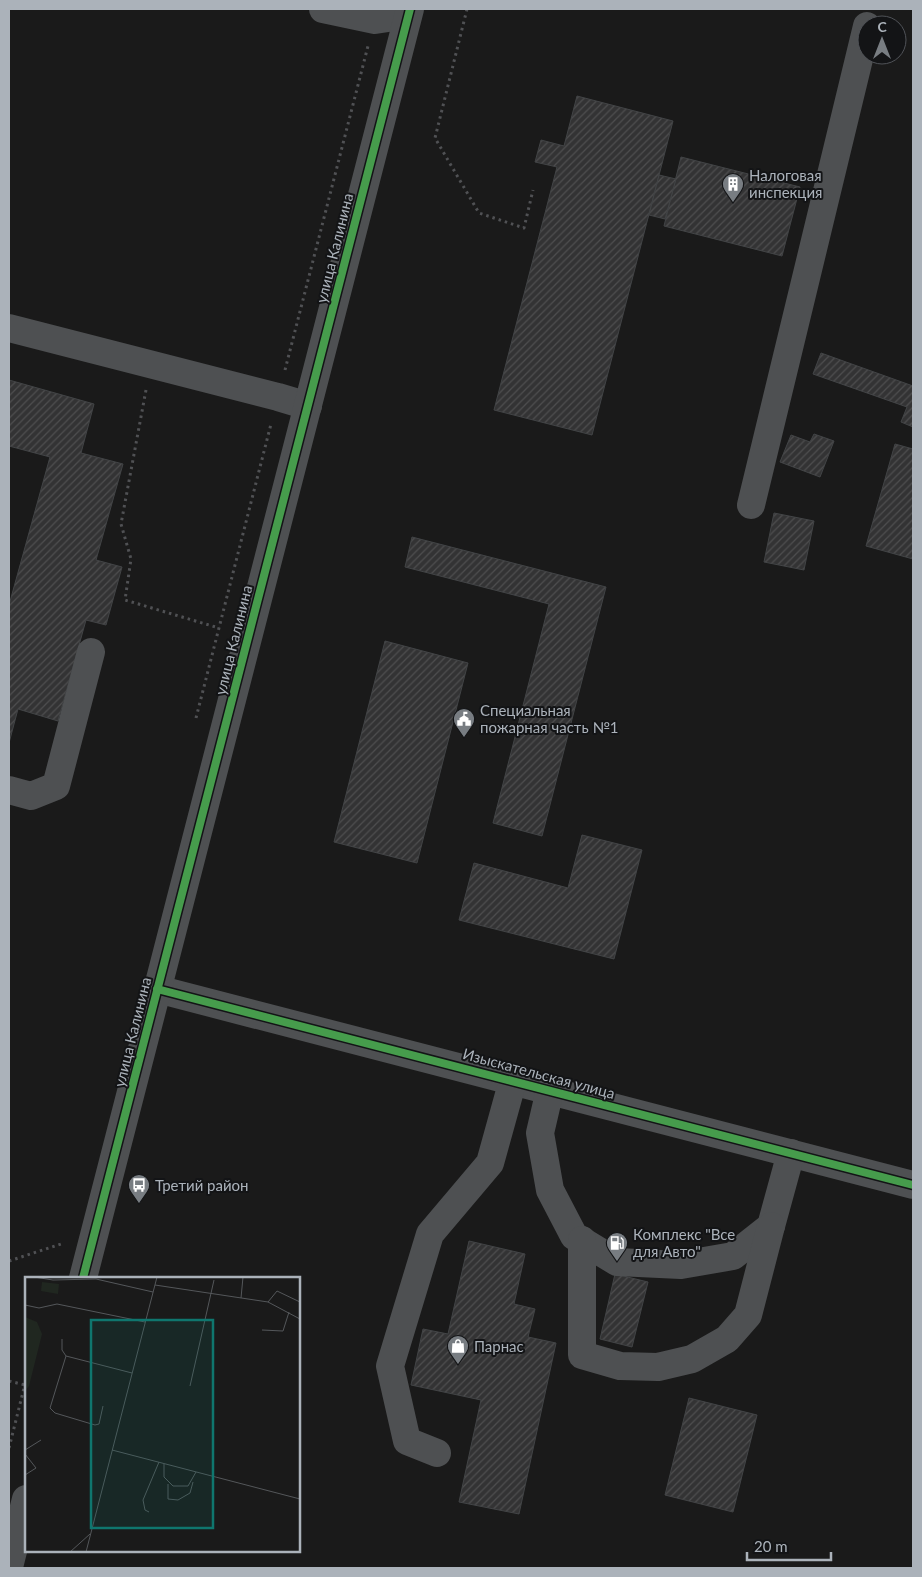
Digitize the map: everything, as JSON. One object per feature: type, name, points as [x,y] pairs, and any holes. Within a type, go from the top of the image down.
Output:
[{"type":"street","points":[[323,9],[375,20],[409,12]]},
{"type":"street","name":"улица Калинина","points":[[83,1277],[409,12]]},
{"type":"street","points":[[751,504],[857,65]]},
{"type":"street","points":[[9,328],[308,406]]},
{"type":"street","points":[[9,790],[31,796],[56,786],[91,652]]},
{"type":"street","name":"Изыскательская улица","points":[[158,989],[913,1185]]},
{"type":"street","points":[[437,1453],[407,1441],[390,1366],[430,1234],[490,1164],[513,1080]]},
{"type":"street","points":[[550,1090],[540,1133],[550,1190],[574,1236],[617,1262],[681,1264],[733,1256],[771,1226]]},
{"type":"street","points":[[582,1240],[582,1356],[620,1366],[658,1367],[692,1359],[727,1339],[748,1315],[791,1153]]},
{"type":"street","points":[[9,1567],[25,1503]]},
{"type":"path","points":[[467,9],[435,138],[478,213],[524,228],[533,190]]},
{"type":"path","points":[[194,725],[375,20]]},
{"type":"path","points":[[150,364],[121,524],[131,559],[125,600],[219,628]]},
{"type":"path","points":[[59,1253],[64,1234]]},
{"type":"path","points":[[9,1261],[61,1244]]},
{"type":"path","points":[[9,1381],[25,1385],[9,1448]]},
{"type":"building","points":[[577,96],[673,121],[592,435],[494,410],[557,167],[535,162],[541,140],[564,146]]},
{"type":"building","name":"Налоговая инспекция","points":[[681,157],[800,187],[782,256],[664,226]]},
{"type":"building","points":[[659,175],[676,179],[665,219],[649,215]]},
{"type":"building","points":[[821,353],[913,386],[913,427],[901,422],[907,407],[813,374]]},
{"type":"building","points":[[9,380],[94,404],[81,453],[123,464],[96,560],[122,567],[106,625],[86,620],[58,721],[18,709],[9,743],[9,605],[50,457],[9,446]]},
{"type":"building","points":[[814,434],[834,441],[820,477],[780,462],[791,435],[810,442]]},
{"type":"building","points":[[895,444],[913,449],[913,559],[866,546]]},
{"type":"building","points":[[774,513],[814,521],[804,570],[764,562]]},
{"type":"building","points":[[412,537],[606,587],[542,836],[493,823],[549,604],[405,567]]},
{"type":"building","points":[[385,641],[468,663],[417,863],[334,842]]},
{"type":"building","points":[[582,835],[642,850],[614,959],[459,920],[474,863],[568,888]]},
{"type":"building","points":[[469,1241],[525,1254],[514,1304],[535,1309],[528,1337],[556,1343],[519,1514],[459,1502],[481,1400],[411,1385],[423,1329],[448,1334]]},
{"type":"building","points":[[615,1274],[648,1282],[632,1347],[600,1339]]},
{"type":"building","points":[[689,1398],[757,1415],[733,1512],[665,1495]]},
{"type":"cycle path","points":[[83,1277],[410,9]]},
{"type":"cycle path","points":[[157,989],[913,1185]]},
{"type":"place","name":"Налоговая инспекция","points":[[733,203]]},
{"type":"place","name":"Специальная пожарная часть №1","points":[[464,738]]},
{"type":"place","name":"Третий район","points":[[139,1204]]},
{"type":"place","name":"Комплекс \"Все для Авто\"","points":[[617,1262]]},
{"type":"place","name":"Парнас","points":[[458,1365]]}]
